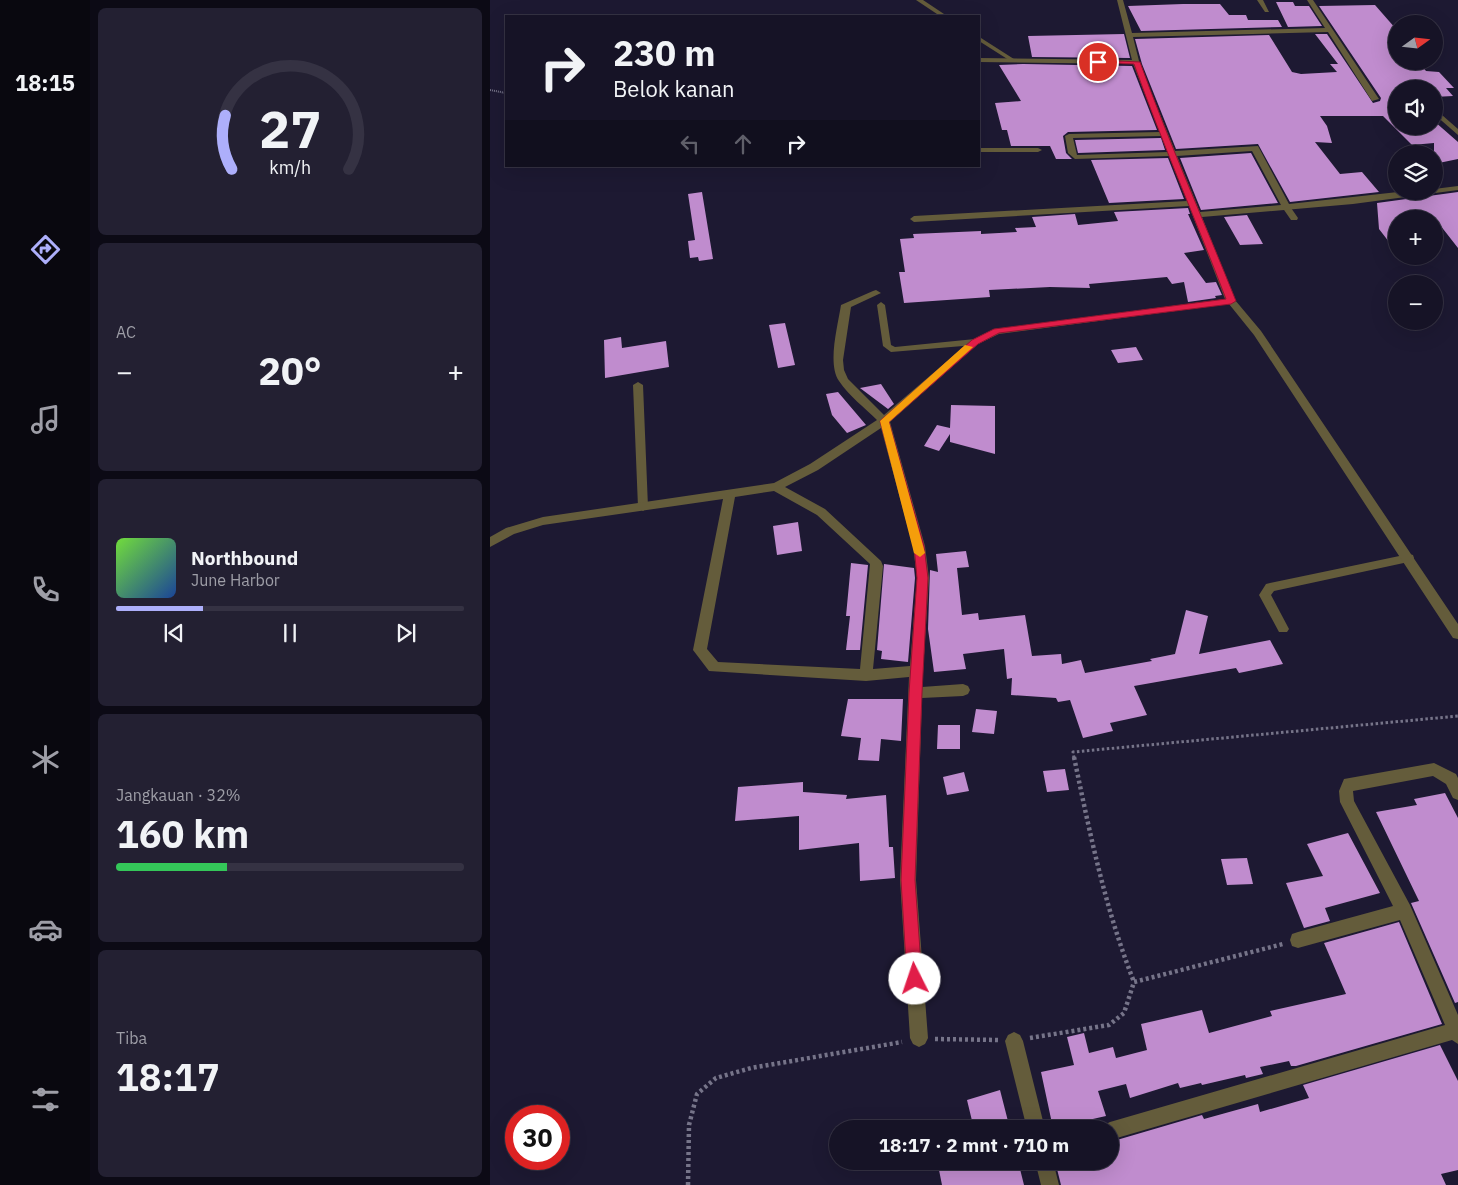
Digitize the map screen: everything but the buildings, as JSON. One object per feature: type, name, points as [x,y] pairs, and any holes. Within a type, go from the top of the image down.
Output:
[{"type":"street","points":[[1120,0],[1137,62],[1163,134],[1194,203],[1231,301],[1258,334],[1458,634]]},
{"type":"street","points":[[1260,0],[1267,11]]},
{"type":"street","points":[[1310,0],[1328,30],[1375,98]]},
{"type":"street","points":[[1129,35],[1328,30]]},
{"type":"street","points":[[980,60],[1014,62],[1137,62]]},
{"type":"street","points":[[1443,119],[1458,133]]},
{"type":"street","points":[[1163,134],[1069,136],[1072,153],[1075,157],[1171,154],[1255,148],[1286,208]]},
{"type":"street","points":[[980,150],[1038,150]]},
{"type":"street","points":[[1443,190],[1458,188]]},
{"type":"street","points":[[1198,214],[1286,208],[1388,196]]},
{"type":"street","points":[[914,219],[1194,203]]},
{"type":"street","points":[[876,293],[846,305],[838,360],[843,380],[884,421],[919,546],[923,578],[915,693],[908,880],[919,1038]]},
{"type":"street","points":[[490,543],[510,530],[543,521],[776,487],[814,467],[884,421],[975,342],[997,331],[1231,301]]},
{"type":"street","points":[[776,487],[821,512],[875,561],[877,566],[866,675]]},
{"type":"street","points":[[730,494],[700,650],[707,661],[714,667],[866,675],[917,671]]},
{"type":"street","points":[[915,693],[963,690]]},
{"type":"street","points":[[1119,1128],[1457,1032],[1404,911],[1347,802],[1346,791],[1349,784],[1434,769],[1451,780],[1458,793]]},
{"type":"street","points":[[1298,940],[1404,911]]},
{"type":"street","points":[[1014,1041],[1034,1120]]},
{"type":"street","points":[[1046,1170],[1050,1185]]},
{"type":"lane","points":[[919,0],[942,15]]},
{"type":"lane","points":[[980,40],[1014,62]]},
{"type":"lane","points":[[1286,208],[1294,218]]},
{"type":"lane","points":[[881,305],[887,346],[894,350],[975,342]]},
{"type":"lane","points":[[638,385],[643,507]]},
{"type":"lane","points":[[1283,629],[1265,594],[1270,586],[1409,558]]},
{"type":"path","points":[[490,90],[505,93]]},
{"type":"path","points":[[688,1185],[689,1125],[697,1094],[716,1078],[751,1068],[919,1038],[1014,1041],[1109,1025],[1124,1013],[1134,982],[1115,934],[1096,861],[1073,752],[1458,716]]},
{"type":"path","points":[[1134,982],[1298,940]]},
{"type":"slow traffic","points":[[920,553],[884,421],[969,347]]},
{"type":"route","points":[[915,979],[908,880],[915,693],[923,578],[919,546],[884,421],[975,342],[997,331],[1154,313],[1231,301],[1194,203],[1161,129],[1137,62],[1098,62]]}]
